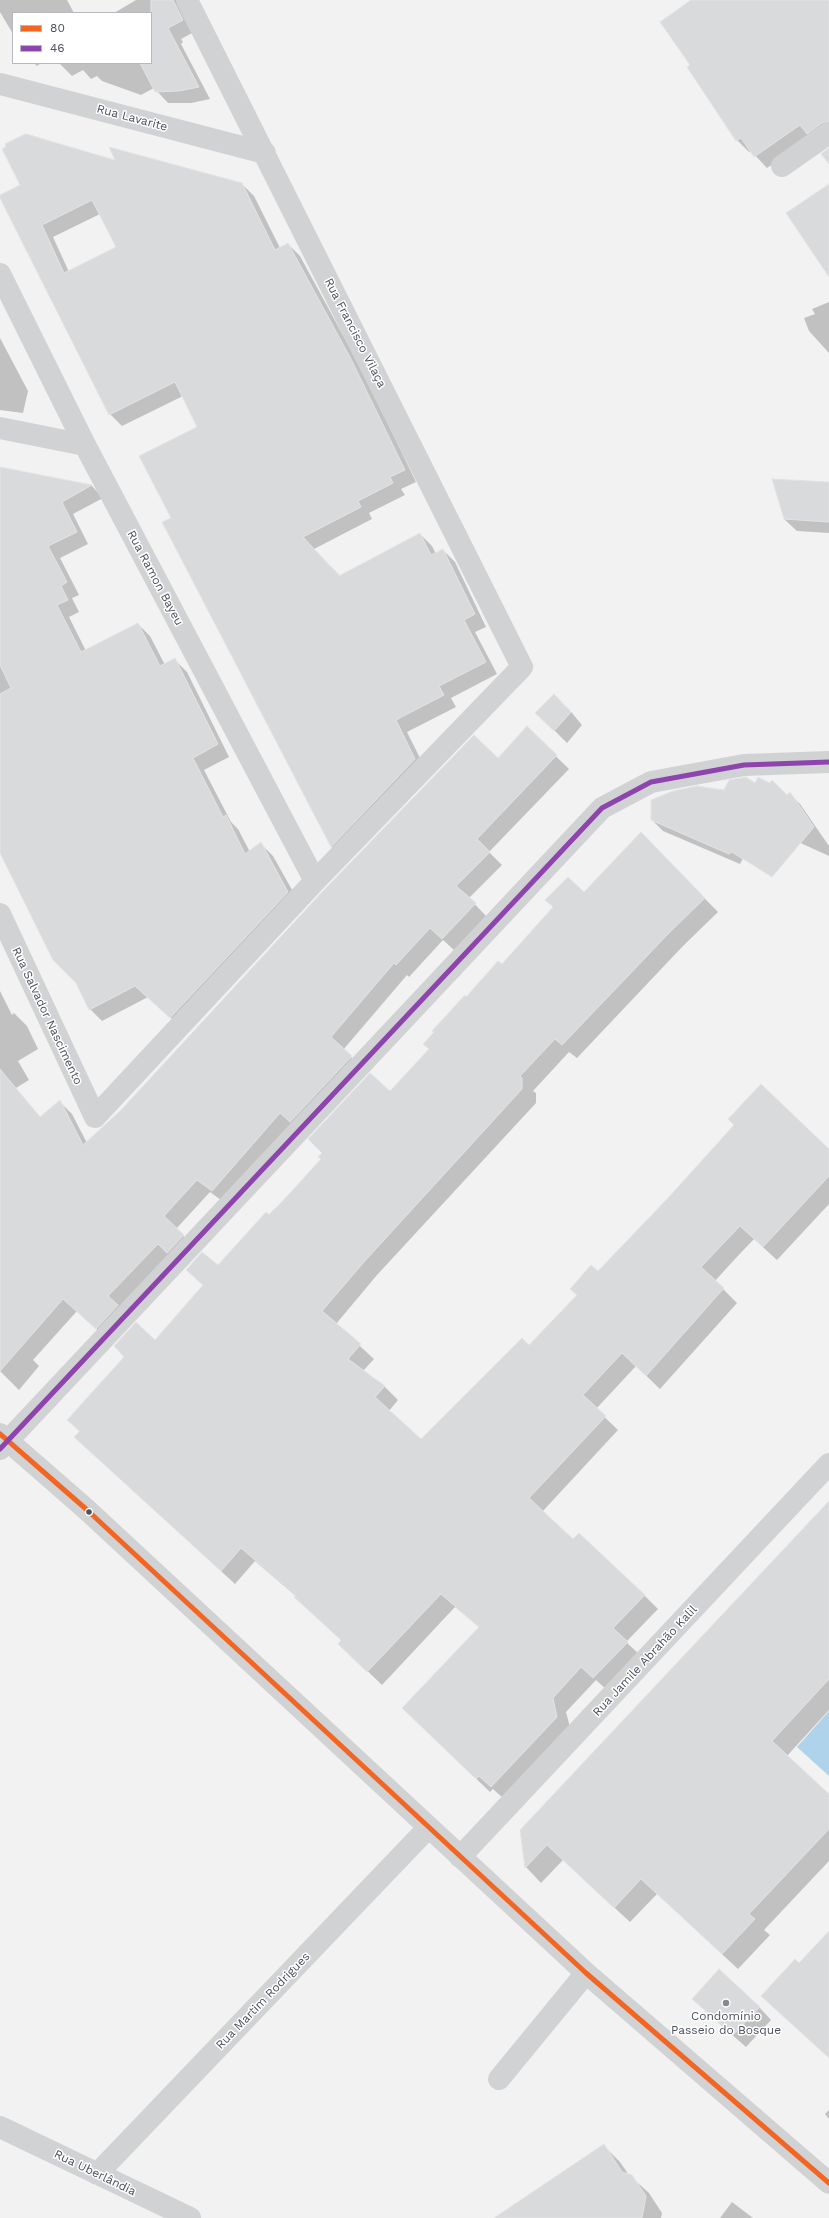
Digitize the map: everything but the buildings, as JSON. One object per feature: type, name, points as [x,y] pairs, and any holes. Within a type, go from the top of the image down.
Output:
[{"type":"street","name":"Rua Francisco Vilaça","points":[[187,0],[522,667],[314,880]]},
{"type":"street","name":"Rua Lavarite","points":[[0,84],[265,153]]},
{"type":"street","points":[[782,166],[829,133]]},
{"type":"street","name":"Rua Ramon Bayeu","points":[[0,274],[85,445],[314,880]]},
{"type":"street","points":[[0,428],[85,445]]},
{"type":"street","points":[[829,762],[744,765],[651,782],[602,808],[2,1441],[92,1515],[586,1973],[829,2183]]},
{"type":"street","name":"Rua Salvador Nascimento","points":[[0,914],[95,1117],[314,880]]},
{"type":"street","name":"Rua Jamile Abrahão Kalil","points":[[460,1857],[829,1464]]},
{"type":"street","name":"Rua Martim Rodrigues","points":[[97,2174],[428,1828]]},
{"type":"street","points":[[499,2079],[586,1973]]},
{"type":"street","name":"Rua Uberlândia","points":[[0,2128],[190,2218]]},
{"type":"water","points":[[829,1711],[829,1776],[797,1747]]},
{"type":"transit line","name":"46","points":[[0,1449],[602,808],[651,782],[744,765],[829,762]]},
{"type":"transit line","name":"80","points":[[0,1434],[86,1509],[586,1973],[829,2183]]},
{"type":"place","name":"Condomínio Passeio do Bosque","points":[[726,2003]]}]
